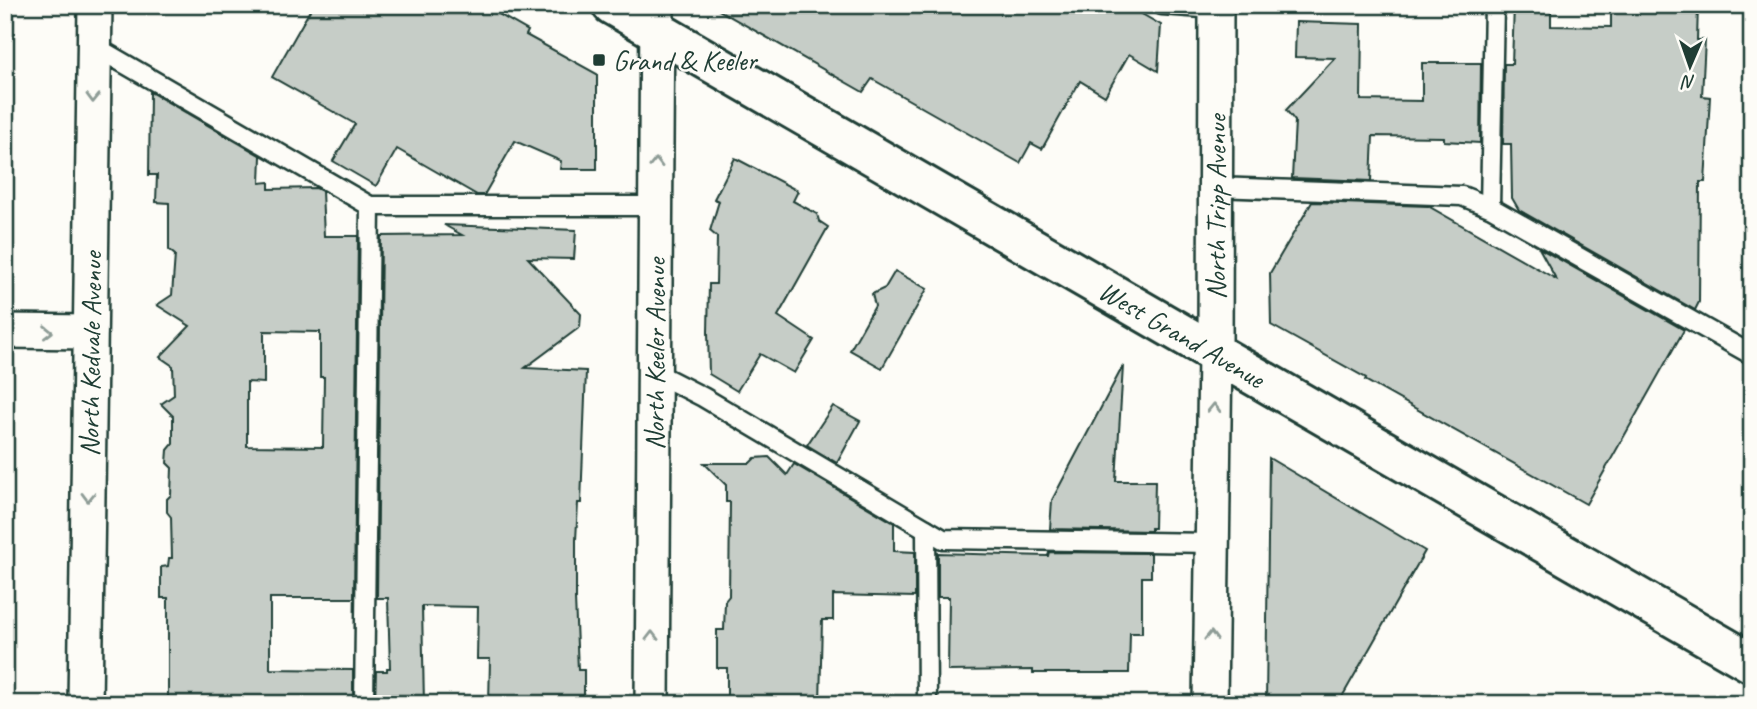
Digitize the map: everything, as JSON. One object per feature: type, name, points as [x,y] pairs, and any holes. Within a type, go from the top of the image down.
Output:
[{"type":"main road","name":"West Grand Avenue","points":[[612,5],[657,19],[1215,353],[1752,663]]},
{"type":"street","name":"North Kedvale Avenue","points":[[85,704],[94,5]]},
{"type":"street","name":"North Tripp Avenue","points":[[1210,704],[1216,7]]},
{"type":"street","name":"North Keeler Avenue","points":[[652,704],[657,19]]},
{"type":"street","points":[[5,331],[90,332]]},
{"type":"lane","points":[[1162,5],[1216,7]]},
{"type":"lane","points":[[1490,207],[1494,5]]},
{"type":"lane","points":[[94,46],[370,206],[655,206]]},
{"type":"lane","points":[[1215,187],[1462,196],[1490,207],[1752,355]]},
{"type":"lane","points":[[364,704],[370,206]]},
{"type":"lane","points":[[654,372],[704,397],[943,539],[1213,543]]},
{"type":"lane","points":[[926,529],[927,704]]},
{"type":"building","points":[[313,5],[483,5],[528,31],[526,35],[597,74],[597,169],[560,169],[561,161],[515,141],[484,195],[477,195],[397,149],[376,186],[333,161],[355,124],[272,77]]},
{"type":"building","points":[[710,5],[1126,5],[1161,25],[1158,71],[1129,54],[1105,96],[1080,81],[1042,149],[1031,143],[1020,163],[872,79],[863,92]]},
{"type":"building","points":[[1514,5],[1551,5],[1551,26],[1611,27],[1611,5],[1698,5],[1697,40],[1705,40],[1702,96],[1710,97],[1705,182],[1700,182],[1699,302],[1695,310],[1519,210],[1512,198],[1511,144],[1503,144],[1504,64],[1512,64]]},
{"type":"building","points":[[1296,22],[1362,24],[1361,100],[1422,101],[1422,63],[1481,63],[1480,143],[1444,141],[1444,137],[1373,136],[1371,181],[1292,178],[1295,121],[1286,110],[1335,58],[1295,57]]},
{"type":"building","points":[[150,92],[261,156],[260,183],[269,182],[269,189],[316,188],[322,191],[324,236],[358,236],[354,598],[270,598],[270,669],[353,670],[353,703],[168,704],[168,598],[161,598],[161,567],[168,566],[169,558],[172,558],[171,517],[167,512],[167,499],[171,495],[172,468],[167,463],[168,450],[173,444],[173,416],[161,404],[174,395],[173,366],[160,357],[190,326],[157,305],[172,295],[175,255],[169,250],[169,203],[156,202],[157,175],[149,175]],"holes":[[[264,331],[320,332],[320,377],[324,377],[323,447],[247,446],[247,382],[264,383]]]},
{"type":"building","points":[[735,158],[798,191],[793,201],[817,214],[819,221],[828,227],[778,316],[814,340],[794,373],[760,354],[737,391],[709,374],[708,332],[709,284],[716,284],[717,237],[710,231],[719,201],[714,199]]},
{"type":"building","points":[[1312,202],[1428,206],[1556,279],[1539,248],[1684,330],[1586,504],[1271,325],[1270,273]]},
{"type":"building","points":[[444,225],[576,230],[574,259],[528,258],[581,314],[580,327],[525,368],[586,371],[575,599],[578,670],[584,670],[584,704],[489,704],[490,659],[477,659],[478,607],[422,606],[424,704],[375,703],[376,671],[387,671],[387,668],[390,668],[388,598],[377,598],[381,236],[462,235]]},
{"type":"building","points":[[895,271],[927,289],[882,368],[850,350],[875,306],[872,294],[885,288]]},
{"type":"building","points":[[1123,366],[1116,481],[1155,481],[1154,528],[1151,528],[1151,531],[1050,529],[1052,500]]},
{"type":"building","points":[[833,406],[860,421],[837,463],[807,445]]},
{"type":"building","points":[[769,457],[787,475],[794,464],[894,523],[894,551],[915,552],[915,597],[833,595],[833,620],[822,620],[820,704],[727,704],[727,668],[717,668],[717,630],[724,630],[725,601],[729,596],[730,502],[726,502],[726,485],[704,463],[750,463],[755,458]]},
{"type":"building","points":[[1269,458],[1425,551],[1338,704],[1266,704]]},
{"type":"building","points":[[1049,552],[1151,553],[1151,577],[1142,577],[1142,633],[1130,633],[1129,673],[948,671],[949,597],[938,597],[938,553],[1048,556]]},
{"type":"place","name":"Grand & Keeler","points":[[599,60]]}]
